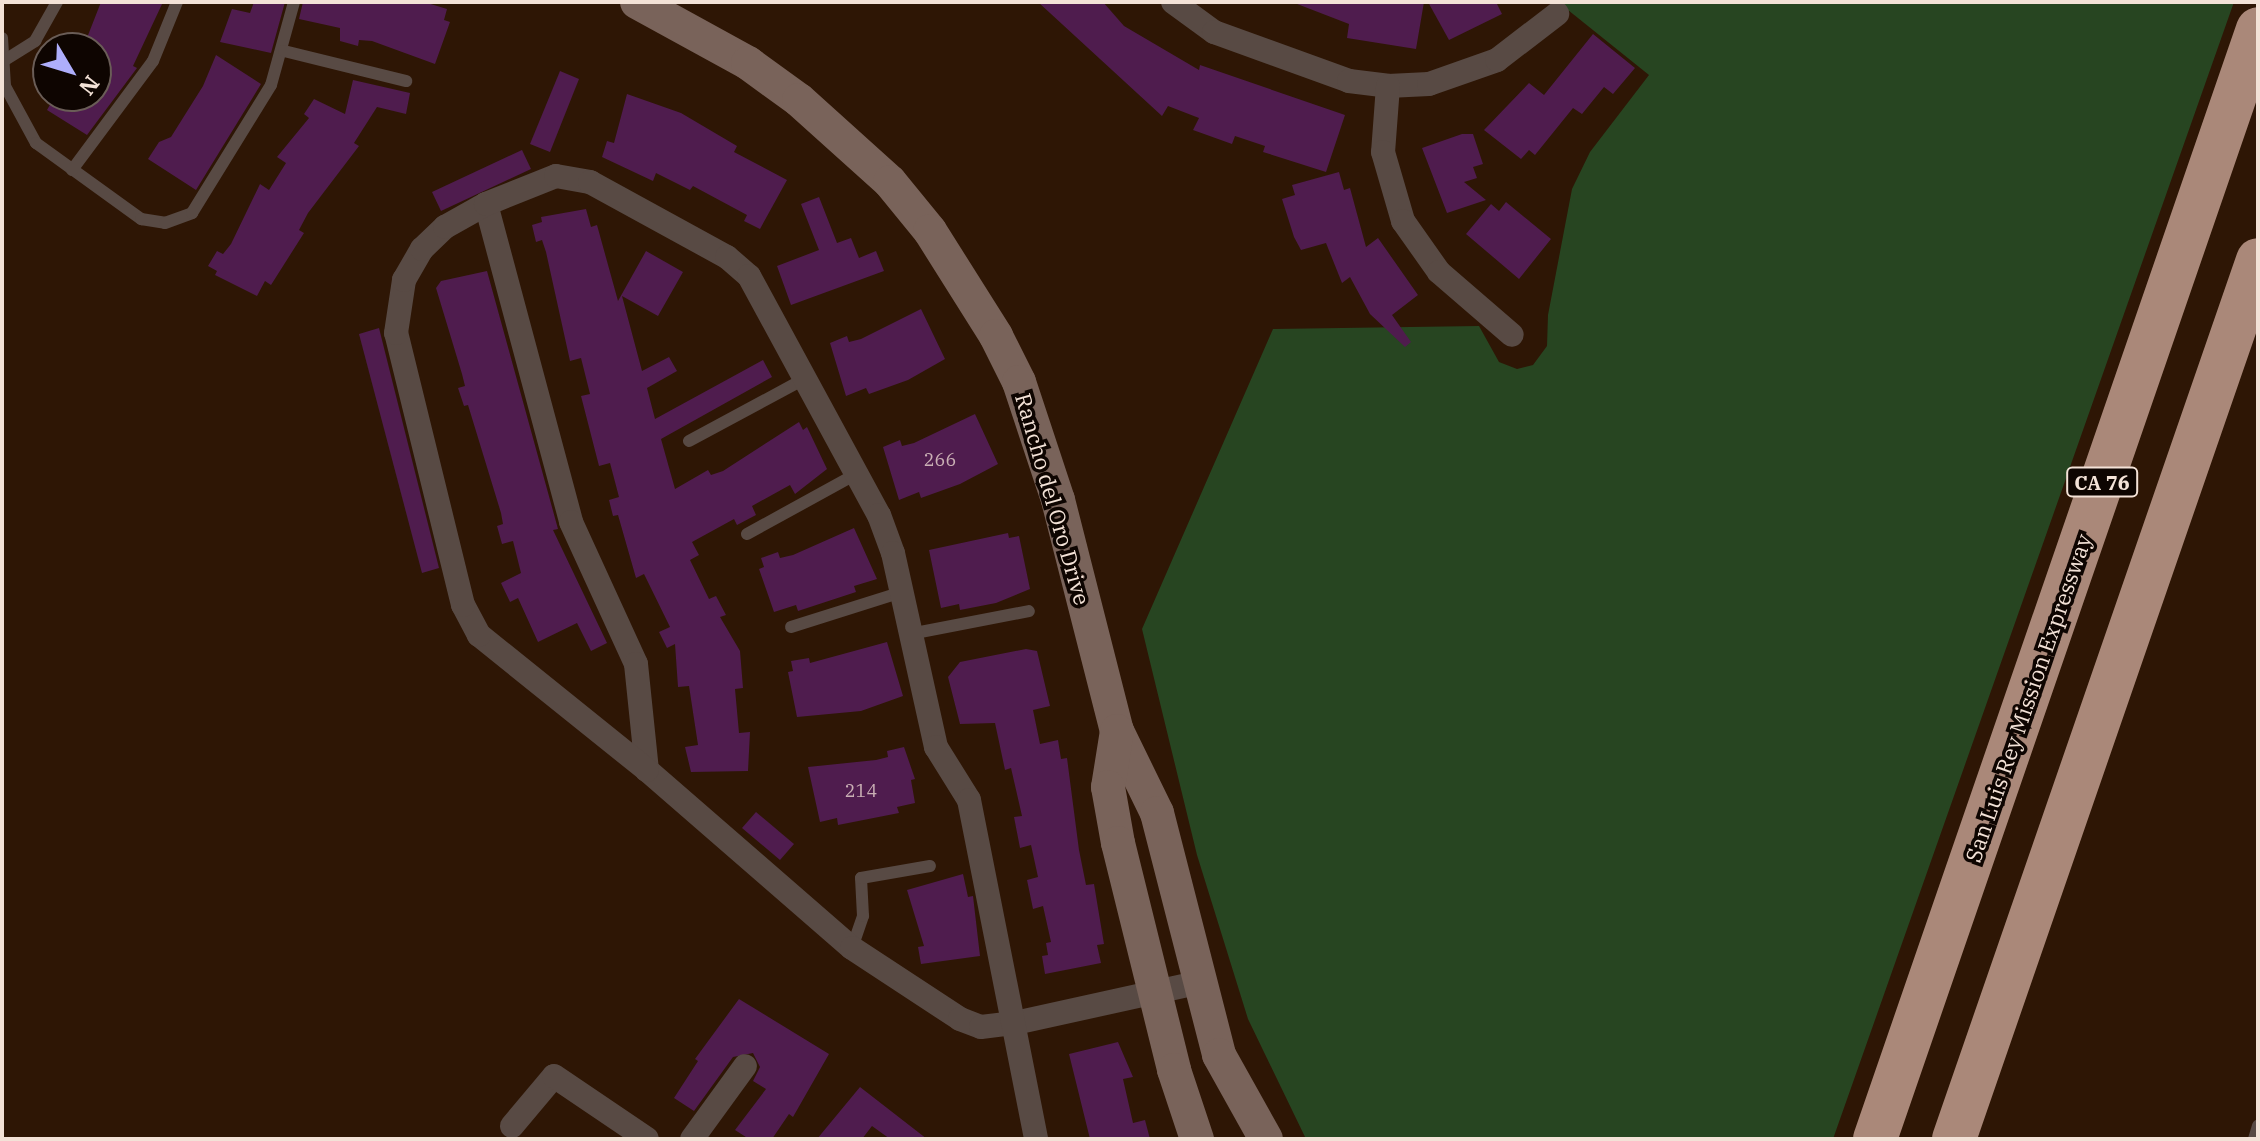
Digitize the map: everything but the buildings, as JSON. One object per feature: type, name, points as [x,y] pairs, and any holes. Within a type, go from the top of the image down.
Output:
[{"type":"highway","name":"San Luis Rey Mission Expressway","points":[[1875,1139],[2258,29]]},
{"type":"highway","points":[[1954,1139],[2258,260]]},
{"type":"main road","name":"Rancho del Oro Drive","points":[[638,2],[748,63],[799,100],[890,182],[930,231],[1019,382],[1058,500],[1117,731],[1157,813],[1197,983],[1219,1055],[1266,1139]]},
{"type":"main road","name":"Rancho del Oro Drive","points":[[1117,731],[1108,787],[1155,992],[1197,1139]]},
{"type":"street","points":[[1173,2],[1214,32],[1349,81],[1388,86],[1429,84],[1497,60],[1557,14]]},
{"type":"street","points":[[1388,86],[1383,152],[1403,221],[1439,272],[1512,335]]},
{"type":"street","points":[[1036,1139],[1015,1023],[969,800],[936,747],[888,536],[749,276],[699,240],[590,182],[556,176],[486,204],[445,227],[422,249],[404,280],[396,333],[463,605],[479,635],[647,770],[852,948],[960,1019],[981,1027],[1015,1023],[1197,983]]},
{"type":"street","points":[[486,204],[571,522],[636,664],[647,770]]},
{"type":"street","points":[[692,1139],[745,1066]]},
{"type":"street","points":[[512,1126],[554,1076],[647,1139]]},
{"type":"lane","points":[[5,60],[35,41],[57,2]]},
{"type":"lane","points":[[72,170],[153,61],[177,2]]},
{"type":"lane","points":[[2,38],[12,103],[36,143],[141,219],[182,220],[271,85],[284,51],[294,2]]},
{"type":"lane","points":[[284,51],[406,81]]},
{"type":"lane","points":[[689,441],[804,379]]},
{"type":"lane","points":[[747,534],[856,474]]},
{"type":"lane","points":[[791,627],[902,592]]},
{"type":"lane","points":[[910,634],[1029,611]]},
{"type":"lane","points":[[852,948],[863,916],[861,878],[930,866]]},
{"type":"lane","points":[[2254,1139],[2258,1126]]},
{"type":"green space","points":[[1558,2],[2234,2],[1833,1139],[1306,1139],[1248,1019],[1197,855],[1142,629],[1273,329],[1479,326],[1499,362],[1517,369],[1533,365],[1547,346],[1548,315],[1572,189],[1590,152],[1649,75]]}]
